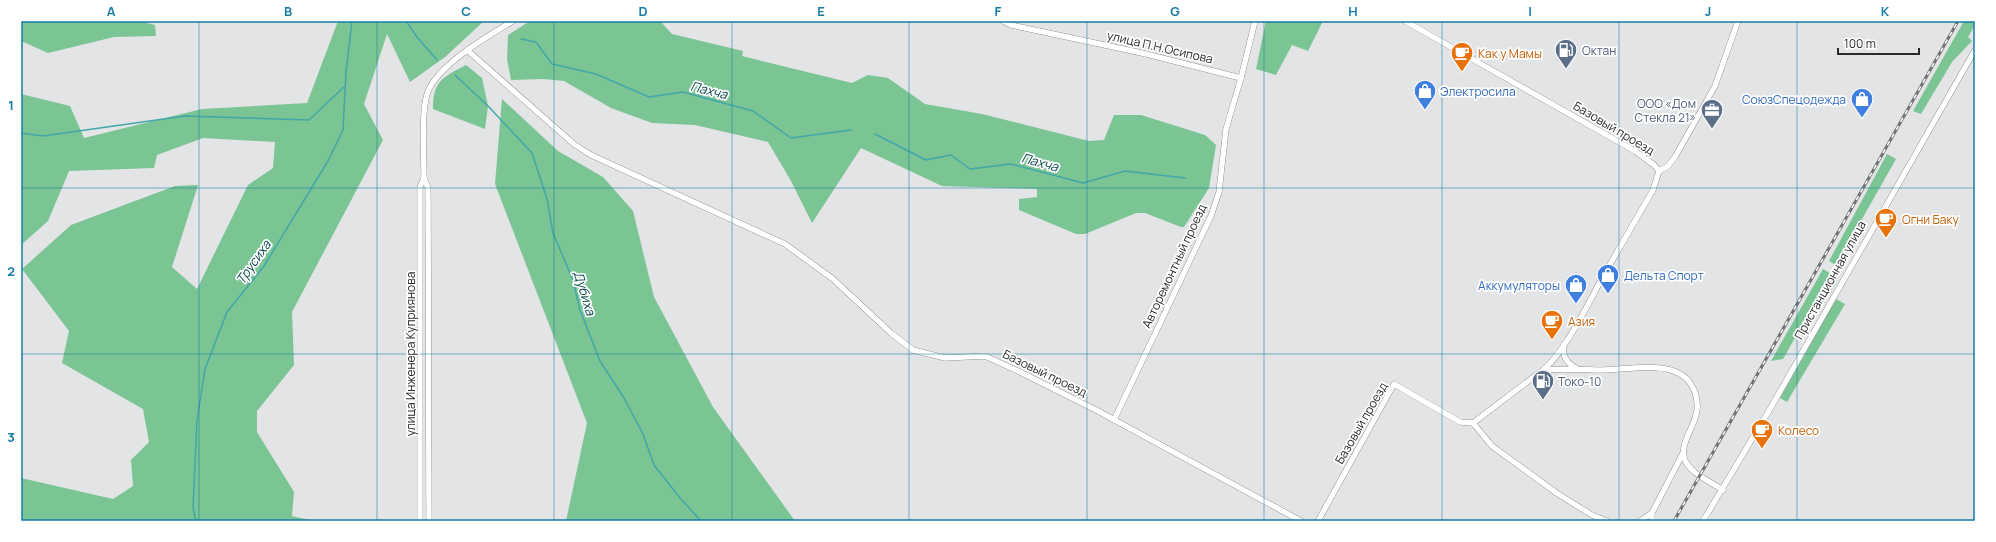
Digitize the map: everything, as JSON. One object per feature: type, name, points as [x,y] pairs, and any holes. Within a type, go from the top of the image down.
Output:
[{"type":"street","name":"улица Инженера Куприянова","points":[[429,521],[430,330],[428,188],[424,178],[425,112],[428,93],[436,78],[468,50],[513,21]]},
{"type":"street","name":"улица П.Н.Осипова","points":[[1003,21],[1011,25],[1142,53],[1241,78]]},
{"type":"street","name":"Авторемонтный проезд","points":[[1114,420],[1211,216],[1219,192],[1226,130],[1255,21]]},
{"type":"street","name":"Базовый проезд","points":[[1318,521],[1394,384],[1460,422],[1473,423],[1544,370],[1565,342],[1653,190],[1659,171],[1654,165],[1635,151],[1405,21]]},
{"type":"street","points":[[1659,171],[1668,166],[1675,157],[1715,86],[1738,21]]},
{"type":"street","name":"Базовый проезд","points":[[468,50],[575,145],[591,155],[790,247],[827,274],[890,333],[913,350],[945,358],[985,356],[1018,370],[1301,521]]},
{"type":"street","name":"Пристанционная улица","points":[[1703,521],[1723,490],[1975,50]]},
{"type":"street","name":"улица Инженера Куприянова","points":[[420,521],[420,187],[424,178]]},
{"type":"street","points":[[420,187],[428,188]]},
{"type":"street","points":[[421,262],[429,262]]},
{"type":"street","points":[[421,330],[430,330]]},
{"type":"street","points":[[1565,342],[1563,352],[1566,360],[1574,367],[1580,369]]},
{"type":"street","points":[[1544,370],[1665,369],[1681,374],[1686,378],[1696,395],[1698,411],[1684,452],[1652,512],[1640,521]]},
{"type":"street","points":[[421,400],[430,400]]},
{"type":"street","points":[[1473,423],[1492,446],[1558,494],[1592,515],[1607,521]]},
{"type":"street","points":[[1684,452],[1687,463],[1692,469],[1723,490]]},
{"type":"street","points":[[1678,462],[1687,463]]},
{"type":"street","points":[[420,467],[429,467]]},
{"type":"street","points":[[1652,512],[1652,521]]},
{"type":"street","points":[[420,513],[428,513]]},
{"type":"green space","points":[[21,21],[139,21],[155,25],[156,36],[114,37],[48,53],[21,41]]},
{"type":"green space","points":[[338,21],[484,21],[445,57],[410,82],[387,34],[364,104],[383,140],[292,312],[294,365],[257,411],[257,432],[294,492],[292,516],[314,521],[21,521],[21,478],[113,499],[133,486],[131,460],[149,442],[143,409],[62,363],[69,331],[22,269],[71,225],[175,186],[198,185],[172,267],[197,289],[248,185],[273,168],[275,142],[203,138],[157,155],[154,168],[69,171],[48,221],[21,245],[21,94],[70,106],[84,138],[202,109],[307,103]]},
{"type":"green space","points":[[530,21],[660,21],[672,34],[743,51],[742,56],[852,83],[868,75],[888,78],[925,104],[982,114],[1089,141],[1104,140],[1114,115],[1141,115],[1205,135],[1216,145],[1209,188],[1184,227],[1145,213],[1136,213],[1085,234],[1076,234],[1019,210],[1019,199],[1037,197],[1037,189],[942,186],[861,148],[812,223],[791,181],[768,142],[695,125],[652,123],[611,108],[564,81],[543,79],[511,80],[507,59],[508,35]]},
{"type":"green space","points":[[1266,21],[1323,21],[1308,51],[1292,45],[1276,75],[1256,69]]},
{"type":"green space","points":[[1964,21],[1975,21],[1975,25],[1968,37],[1972,41],[1952,62],[1921,114],[1913,111]]},
{"type":"green space","points":[[466,65],[482,78],[488,106],[485,129],[433,109],[433,100],[437,86],[445,77]]},
{"type":"green space","points":[[502,99],[558,151],[603,177],[633,211],[654,297],[713,407],[795,521],[566,521],[587,423],[495,184]]},
{"type":"green space","points":[[1887,154],[1896,159],[1836,265],[1829,261]]},
{"type":"green space","points":[[1823,269],[1838,278],[1823,305],[1812,308],[1783,359],[1771,361]]},
{"type":"green space","points":[[1836,299],[1845,304],[1787,402],[1780,398]]},
{"type":"waterway","name":"Трусиха","points":[[196,521],[193,508],[197,420],[205,369],[227,312],[264,266],[328,161],[343,130],[346,72],[352,21]]},
{"type":"waterway","name":"Дубиха","points":[[406,21],[417,37],[437,60]]},
{"type":"waterway","name":"Пахча","points":[[521,39],[536,42],[552,64],[596,74],[649,97],[683,92],[753,111],[791,138],[851,130]]},
{"type":"waterway","name":"Дубиха","points":[[455,75],[488,106],[532,153],[547,199],[553,233],[573,280],[580,310],[600,361],[624,398],[643,434],[654,465],[680,498],[701,521]]},
{"type":"waterway","points":[[21,133],[43,136],[185,116],[309,120],[344,87]]},
{"type":"waterway","name":"Пахча","points":[[875,134],[926,160],[951,155],[970,169],[1011,164],[1083,183],[1125,171],[1185,178]]},
{"type":"railway","points":[[1674,521],[1958,21]]},
{"type":"place","name":"Октан","points":[[1566,70]]},
{"type":"place","name":"Как у Мамы","points":[[1462,72]]},
{"type":"place","name":"Электросила","points":[[1425,110]]},
{"type":"place","name":"СоюзСпецодежда","points":[[1862,118]]},
{"type":"place","name":"ООО «Дом Стекла 21»","points":[[1712,130]]},
{"type":"place","name":"Огни Баку","points":[[1886,238]]},
{"type":"place","name":"Дельта Спорт","points":[[1608,294]]},
{"type":"place","name":"Аккумуляторы","points":[[1576,304]]},
{"type":"place","name":"Азия","points":[[1552,340]]},
{"type":"place","name":"Токо-10","points":[[1543,400]]},
{"type":"place","name":"Колесо","points":[[1762,450]]}]
